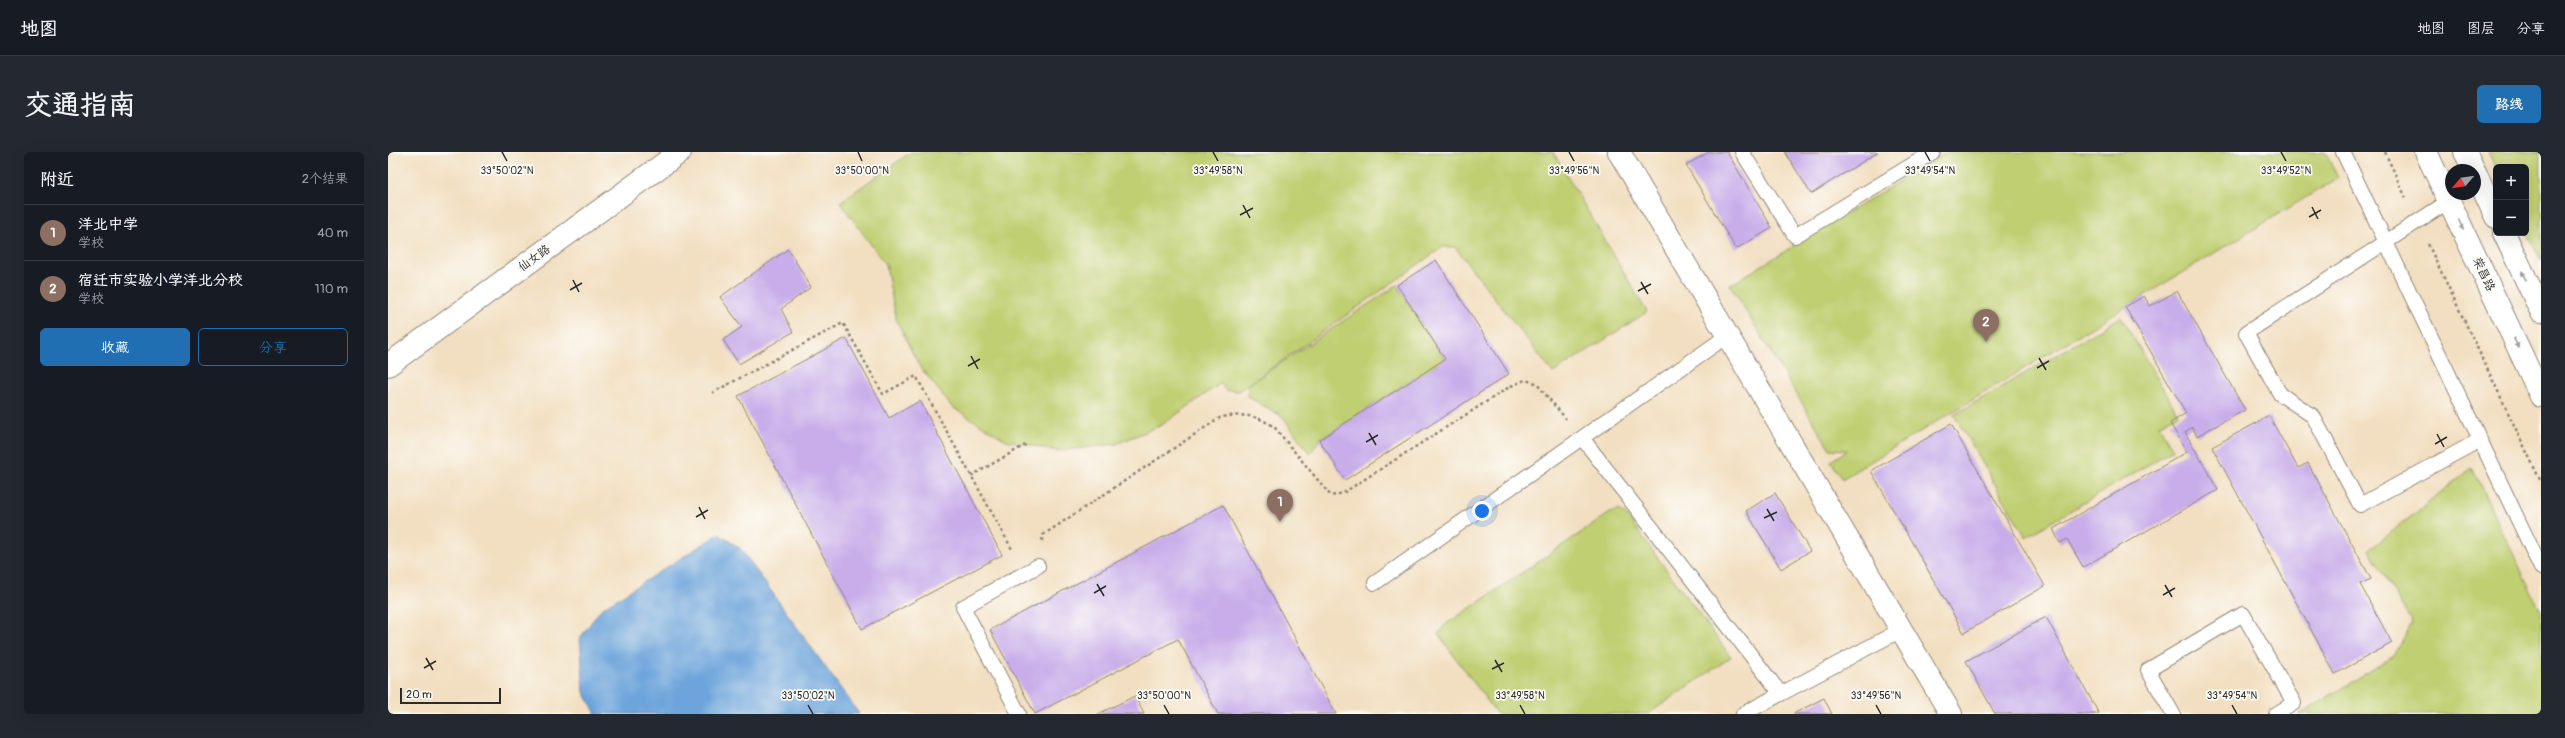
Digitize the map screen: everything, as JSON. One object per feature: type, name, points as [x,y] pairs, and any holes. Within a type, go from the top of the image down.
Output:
[{"type":"street","name":"仙女路","points":[[388,365],[680,152]]},
{"type":"street","points":[[1619,152],[1951,714]]},
{"type":"street","name":"荣昌路","points":[[2426,152],[2541,396]]},
{"type":"street","points":[[2465,152],[2471,164]]},
{"type":"street","points":[[2481,186],[2493,211]]},
{"type":"street","points":[[2505,236],[2541,311]]},
{"type":"lane","points":[[1742,152],[1795,236],[1933,152]]},
{"type":"lane","points":[[2342,152],[2541,568]]},
{"type":"lane","points":[[2449,201],[2246,332],[2280,394],[2313,416],[2360,504],[2480,440]]},
{"type":"lane","points":[[1375,583],[1727,336]]},
{"type":"lane","points":[[1582,438],[1781,694]]},
{"type":"lane","points":[[1020,714],[963,608],[1032,569]]},
{"type":"lane","points":[[2173,714],[2148,670],[2242,614],[2294,703],[2276,714]]},
{"type":"lane","points":[[1743,714],[1901,630]]},
{"type":"path","points":[[2385,152],[2541,482]]},
{"type":"path","points":[[712,393],[843,323],[883,394],[916,376],[971,476],[1032,569]]},
{"type":"path","points":[[1032,569],[1043,535],[1221,417],[1253,415],[1264,419],[1275,428],[1331,496],[1343,493],[1511,386],[1526,380],[1536,383],[1582,438]]},
{"type":"path","points":[[971,476],[1027,444]]},
{"type":"green space","points":[[911,152],[1553,152],[1647,312],[1553,373],[1455,247],[1443,247],[1239,391],[1225,390],[1221,383],[1162,425],[1116,444],[1057,451],[1006,440],[952,407],[918,364],[896,319],[886,265],[840,202]]},
{"type":"green space","points":[[1947,152],[2325,152],[2338,178],[1842,479],[1831,461],[1847,450],[1830,449],[1730,285]]},
{"type":"green space","points":[[2488,152],[2541,152],[2541,261],[2529,236],[2529,164],[2494,164]]},
{"type":"green space","points":[[1397,285],[1445,359],[1319,440],[1310,454],[1283,417],[1247,396],[1248,385]]},
{"type":"green space","points":[[2121,317],[2178,414],[2159,425],[2173,450],[2026,537],[1954,415]]},
{"type":"green space","points":[[2472,468],[2541,612],[2541,714],[2300,714],[2394,656],[2412,623],[2369,550]]},
{"type":"green space","points":[[1619,510],[1626,515],[1731,657],[1648,714],[1497,714],[1438,634],[1445,625],[1610,513]]},
{"type":"water","points":[[719,534],[741,549],[859,714],[596,714],[584,692],[580,638],[601,609]]},
{"type":"building","points":[[1709,152],[1727,152],[1772,228],[1736,249],[1686,165]]},
{"type":"building","points":[[1785,152],[1878,152],[1811,194]]},
{"type":"building","points":[[788,249],[811,287],[781,309],[793,332],[739,364],[723,340],[742,327],[720,297]]},
{"type":"building","points":[[1436,260],[1509,374],[1345,480],[1319,440],[1445,359],[1397,285]]},
{"type":"building","points":[[2177,291],[2245,410],[2197,436],[2192,427],[2185,432],[2218,490],[2083,567],[2067,539],[2060,543],[2053,529],[2187,452],[2170,423],[2186,413],[2125,307],[2144,296],[2150,306]]},
{"type":"building","points":[[846,338],[889,418],[920,401],[1002,555],[862,629],[738,396]]},
{"type":"building","points":[[2269,416],[2298,468],[2308,463],[2371,579],[2360,584],[2392,643],[2335,674],[2212,447]]},
{"type":"building","points":[[1951,424],[2045,586],[1964,633],[1871,471]]},
{"type":"building","points":[[1775,493],[1810,551],[1781,569],[1746,511]]},
{"type":"building","points":[[1223,505],[1336,714],[1218,714],[1178,639],[1035,714],[990,630]]},
{"type":"building","points":[[2046,617],[2099,714],[1995,714],[1966,661]]},
{"type":"building","points":[[1135,696],[1144,714],[1098,714]]},
{"type":"building","points":[[1824,698],[1832,714],[1793,714]]},
{"type":"place","name":"宿迁市实验小学洋北分校","points":[[1986,342]]},
{"type":"place","name":"洋北中学","points":[[1280,522]]}]
